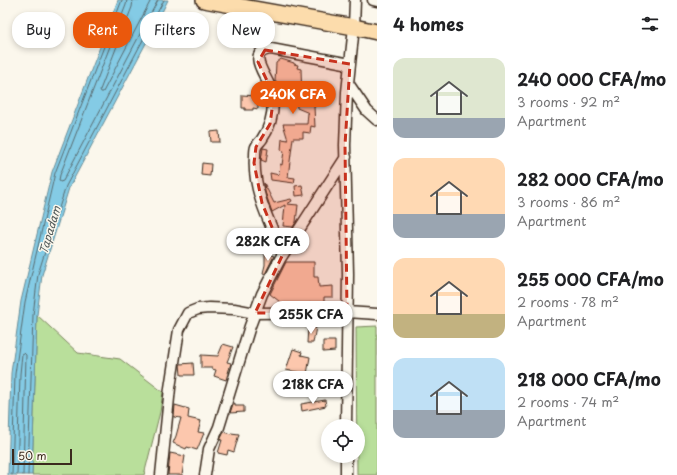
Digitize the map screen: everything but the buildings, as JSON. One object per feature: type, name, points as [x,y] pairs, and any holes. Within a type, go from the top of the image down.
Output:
[{"type":"highway","points":[[204,0],[377,32]]},
{"type":"street","points":[[346,419],[348,274],[346,157],[348,83],[354,27],[355,0]]},
{"type":"street","points":[[373,0],[377,1]]},
{"type":"street","points":[[283,254],[262,203],[257,186],[254,163],[256,147],[270,124],[273,102],[271,89],[258,62],[259,56],[265,50],[271,49],[350,64]]},
{"type":"street","points":[[348,83],[367,111],[377,120]]},
{"type":"street","points":[[205,475],[209,449],[219,427],[232,382],[264,288],[283,254],[346,157]]},
{"type":"street","points":[[161,475],[170,388],[179,330],[188,313],[198,309],[209,308],[234,309],[255,313],[348,312],[377,314]]},
{"type":"street","points":[[346,463],[346,475]]},
{"type":"highlighted area","points":[[265,50],[350,64],[345,145],[347,312],[255,313],[283,254],[262,203],[254,163],[256,147],[270,124],[273,102],[271,89],[258,62]]},
{"type":"green space","points":[[37,315],[78,353],[120,359],[163,392],[160,412],[144,475],[32,475]]},
{"type":"green space","points":[[377,326],[377,475],[357,475],[357,463],[365,463],[365,419],[357,419],[356,327]]},
{"type":"water","name":"Tapadam","points":[[118,0],[168,0],[162,12],[140,12],[140,48],[143,48],[69,188],[42,275],[37,315],[32,475],[8,475],[11,373],[21,301],[52,172],[100,48],[132,48],[132,12],[113,12]]}]
